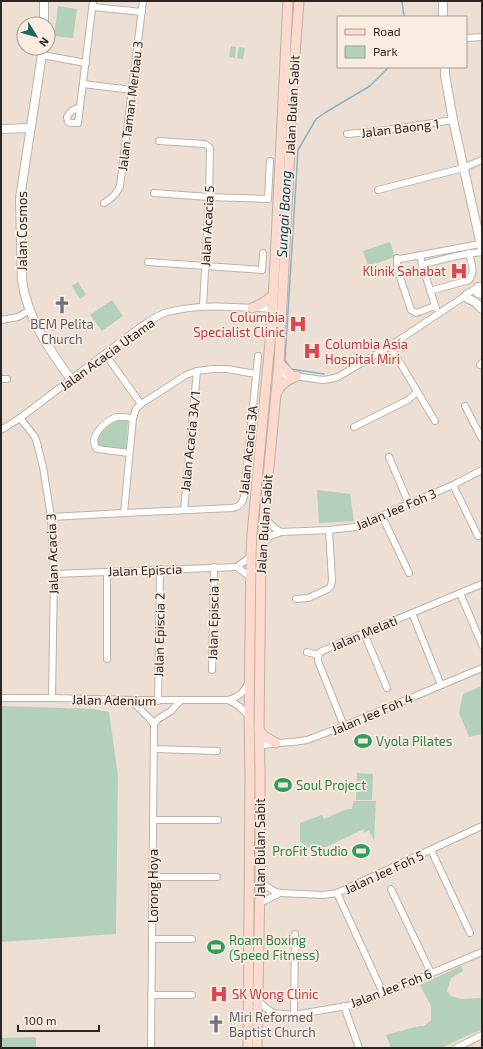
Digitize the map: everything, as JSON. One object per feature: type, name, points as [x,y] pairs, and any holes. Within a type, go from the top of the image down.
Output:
[{"type":"main road","name":"Jalan Bulan Sabit","points":[[248,1048],[250,577],[252,534],[272,321],[272,296],[288,1]]},
{"type":"main road","name":"Jalan Bulan Sabit","points":[[257,1048],[260,903],[258,730],[261,549],[279,362],[293,80],[299,1]]},
{"type":"main road","points":[[272,309],[279,296],[283,204],[288,188]]},
{"type":"main road","points":[[254,308],[261,305],[272,296]]},
{"type":"main road","points":[[254,308],[262,312],[272,321]]},
{"type":"main road","points":[[275,396],[278,389],[284,383],[295,376],[279,362]]},
{"type":"main road","points":[[252,534],[256,524],[270,386],[278,374]]},
{"type":"main road","points":[[258,730],[264,736],[276,743]]},
{"type":"main road","points":[[250,775],[255,753],[259,746]]},
{"type":"street","points":[[44,1],[44,16]]},
{"type":"street","name":"Jalan Taman Merbau 3","points":[[104,204],[113,197],[120,186],[143,1]]},
{"type":"street","points":[[443,1],[443,16]]},
{"type":"street","points":[[80,108],[93,4],[142,12]]},
{"type":"street","points":[[467,38],[482,37]]},
{"type":"street","name":"Jalan Cosmos","points":[[41,56],[20,198],[22,280],[30,310],[40,333],[51,352],[71,379]]},
{"type":"street","points":[[56,56],[86,63]]},
{"type":"street","points":[[445,68],[453,120],[481,249]]},
{"type":"street","points":[[83,84],[132,90]]},
{"type":"street","name":"Jalan Baong 1","points":[[347,134],[380,131],[453,120]]},
{"type":"street","points":[[1,129],[30,128]]},
{"type":"street","name":"Jalan Acacia 5","points":[[159,141],[205,144],[210,148],[203,306]]},
{"type":"street","points":[[378,190],[464,168],[482,160]]},
{"type":"street","points":[[154,193],[268,199],[270,161]]},
{"type":"street","points":[[435,306],[416,313],[411,310],[397,268],[397,261],[399,258],[448,250],[481,249]]},
{"type":"street","points":[[422,265],[481,249]]},
{"type":"street","points":[[448,250],[449,258]]},
{"type":"street","points":[[148,262],[262,270],[263,253]]},
{"type":"street","points":[[430,291],[469,280],[472,276],[473,270],[469,253]]},
{"type":"street","points":[[420,255],[438,314]]},
{"type":"street","points":[[278,374],[323,380],[338,377],[480,289]]},
{"type":"street","points":[[480,289],[478,299],[481,308]]},
{"type":"street","points":[[465,298],[475,302],[481,308]]},
{"type":"street","name":"Jalan Acacia Utama","points":[[1,430],[20,418],[151,320],[167,312],[203,306],[272,309]]},
{"type":"street","points":[[1,320],[18,317],[30,310]]},
{"type":"street","points":[[390,346],[435,421]]},
{"type":"street","points":[[104,354],[141,404]]},
{"type":"street","name":"Jalan Acacia 3A","points":[[51,517],[236,508],[241,504],[244,497],[258,356]]},
{"type":"street","points":[[124,513],[133,418],[136,409],[141,404],[186,374],[212,369],[227,369],[256,374]]},
{"type":"street","name":"Jalan Acacia 3A/1","points":[[184,510],[197,371]]},
{"type":"street","points":[[354,427],[408,400],[417,392]]},
{"type":"street","points":[[465,406],[482,439]]},
{"type":"street","points":[[129,453],[97,449],[95,446],[95,438],[100,428],[114,419],[120,417],[133,418]]},
{"type":"street","name":"Jalan Acacia 3","points":[[20,418],[35,437],[37,443],[43,467],[51,517],[54,574],[52,698]]},
{"type":"street","points":[[389,457],[410,504]]},
{"type":"street","name":"Jalan Jee Foh 3","points":[[261,549],[264,542],[270,536],[281,532],[329,530],[355,527],[453,485],[482,470]]},
{"type":"street","points":[[453,485],[478,536]]},
{"type":"street","points":[[264,510],[267,521],[281,532]]},
{"type":"street","points":[[382,516],[409,573]]},
{"type":"street","points":[[296,599],[308,598],[328,589],[331,586],[332,580],[329,530]]},
{"type":"street","points":[[250,577],[236,567],[251,556]]},
{"type":"street","name":"Jalan Episcia 1","points":[[212,670],[214,567]]},
{"type":"street","name":"Jalan Episcia","points":[[54,574],[236,567]]},
{"type":"street","name":"Jalan Episcia 2","points":[[158,701],[160,569]]},
{"type":"street","points":[[107,572],[107,659]]},
{"type":"street","name":"Jalan Melati","points":[[344,726],[318,660],[318,655],[322,650],[482,584]]},
{"type":"street","points":[[460,593],[482,645]]},
{"type":"street","points":[[412,613],[442,685]]},
{"type":"street","points":[[364,633],[387,688]]},
{"type":"street","points":[[307,652],[318,655]]},
{"type":"street","name":"Jalan Jee Foh 4","points":[[259,746],[307,740],[482,668]]},
{"type":"street","points":[[228,700],[241,694],[250,680]]},
{"type":"street","name":"Jalan Adenium","points":[[1,698],[158,701],[228,700]]},
{"type":"street","points":[[131,700],[154,724],[158,719],[171,711],[180,701]]},
{"type":"street","points":[[228,700],[241,707],[249,717]]},
{"type":"street","name":"Lorong Hoya","points":[[151,1048],[154,724]]},
{"type":"street","points":[[154,749],[217,751]]},
{"type":"street","points":[[153,820],[218,820]]},
{"type":"street","name":"Jalan Jee Foh 5","points":[[260,882],[280,893],[324,895],[337,893],[481,829]]},
{"type":"street","points":[[431,850],[470,934]]},
{"type":"street","points":[[153,877],[218,877]]},
{"type":"street","points":[[392,889],[431,973]]},
{"type":"street","name":"Jalan Jee Foh 5","points":[[260,903],[280,893]]},
{"type":"street","points":[[337,893],[383,993]]},
{"type":"street","points":[[294,1015],[295,934]]},
{"type":"street","points":[[152,939],[192,939]]},
{"type":"street","name":"Jalan Jee Foh 6","points":[[274,1013],[294,1015],[358,1004],[482,952]]},
{"type":"street","points":[[151,995],[192,995]]},
{"type":"street","points":[[258,1000],[274,1013]]},
{"type":"street","points":[[344,1006],[359,1048]]},
{"type":"street","points":[[258,1024],[266,1017],[274,1013]]},
{"type":"street","points":[[456,1048],[482,1036]]},
{"type":"green space","points":[[58,6],[77,9],[73,38],[56,36]]},
{"type":"green space","points":[[231,46],[236,47],[235,58],[229,57]]},
{"type":"green space","points":[[239,47],[245,48],[243,59],[237,58]]},
{"type":"green space","points":[[390,242],[395,257],[368,266],[363,251]]},
{"type":"green space","points":[[78,282],[86,295],[80,299],[72,286]]},
{"type":"green space","points":[[112,300],[123,316],[102,331],[90,315]]},
{"type":"green space","points":[[117,420],[128,421],[126,450],[97,446],[97,436],[101,430]]},
{"type":"green space","points":[[317,490],[350,494],[354,521],[319,523]]},
{"type":"green space","points":[[482,686],[482,735],[469,737],[459,713],[463,694]]},
{"type":"green space","points":[[1,706],[94,709],[109,712],[118,776],[116,934],[1,942]]},
{"type":"green space","points":[[357,773],[373,774],[372,800],[356,800]]},
{"type":"green space","points":[[353,801],[376,801],[374,841],[369,830],[364,833],[364,829],[324,848],[305,848],[304,844],[300,842],[300,823],[322,815],[324,819],[347,809],[352,809]]},
{"type":"green space","points":[[461,966],[463,971],[451,978],[447,991],[451,996],[461,999],[482,998],[482,1029],[441,1048],[391,1048],[386,1035],[424,1026],[431,1020],[431,1006],[420,985]]},
{"type":"green space","points":[[1,1038],[36,1038],[35,1048],[1,1048]]},
{"type":"waterway","name":"Sungai Baong","points":[[402,1],[404,16]]},
{"type":"waterway","name":"Sungai Baong","points":[[324,374],[291,369],[285,360],[298,150],[316,119],[370,86],[388,68]]},
{"type":"place","name":"Klinik Sahabat","points":[[459,271]]},
{"type":"place","name":"BEM Pelita Church","points":[[62,305]]},
{"type":"place","name":"Columbia Specialist Clinic","points":[[298,324]]},
{"type":"place","name":"Columbia Asia Hospital Miri","points":[[312,351]]},
{"type":"place","name":"Vyola Pilates","points":[[363,741]]},
{"type":"place","name":"Soul Project","points":[[283,785]]},
{"type":"place","name":"ProFit Studio","points":[[361,851]]},
{"type":"place","name":"Roam Boxing (Speed Fitness)","points":[[216,947]]},
{"type":"place","name":"SK Wong Clinic","points":[[219,994]]},
{"type":"place","name":"Miri Reformed Baptist Church","points":[[216,1024]]}]
